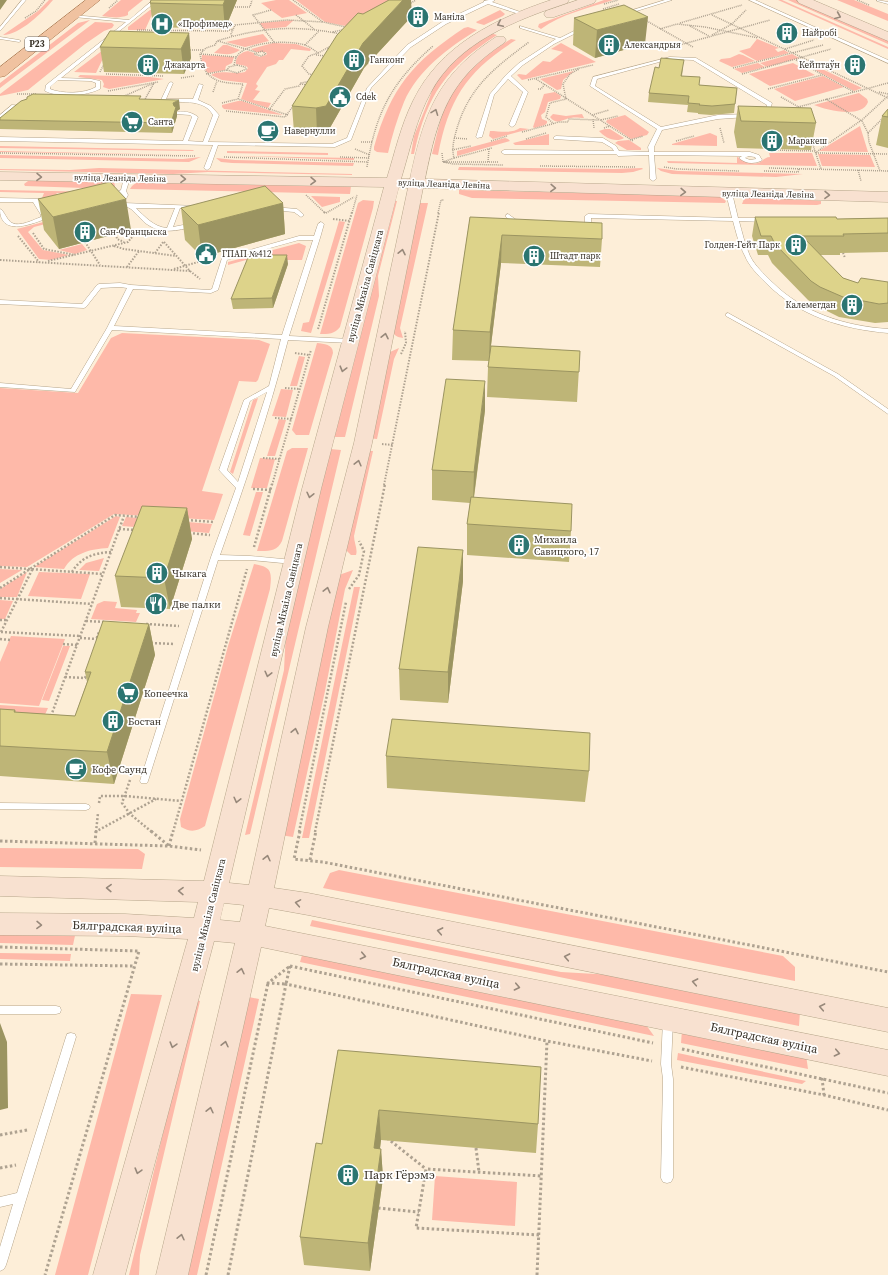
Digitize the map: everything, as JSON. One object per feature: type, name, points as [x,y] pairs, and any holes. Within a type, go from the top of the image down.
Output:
[{"type":"main road","name":"Р23","points":[[0,73],[94,0]]},
{"type":"main road","name":"Р23","points":[[6,49],[32,31]]},
{"type":"street","name":"вуліца Міхаіла Савіцкага","points":[[172,1275],[250,934],[317,627],[363,443],[428,130],[441,99],[448,87],[477,56],[523,20],[563,0]]},
{"type":"street","name":"вуліца Міхаіла Савіцкага","points":[[109,1275],[184,1008],[214,892],[323,441],[394,178],[417,110],[428,85],[436,74],[457,53],[490,29],[554,12],[590,0]]},
{"type":"street","points":[[802,0],[888,37]]},
{"type":"street","points":[[828,0],[888,26]]},
{"type":"street","name":"вуліца Леаніда Левіна","points":[[0,165],[209,162],[394,178]]},
{"type":"street","name":"вуліца Леаніда Левіна","points":[[0,176],[125,184],[418,178],[652,170],[860,177],[888,185]]},
{"type":"street","name":"вуліца Леаніда Левіна","points":[[418,178],[729,193],[888,197]]},
{"type":"street","points":[[0,886],[214,892],[258,896],[308,904],[888,1020]]},
{"type":"street","name":"Бялградская вуліца","points":[[0,924],[100,925],[204,929],[250,934],[888,1063]]},
{"type":"lane","points":[[0,30],[24,0]]},
{"type":"lane","points":[[57,79],[91,80],[98,82],[98,88],[89,93],[51,92],[47,90],[48,86],[156,0]]},
{"type":"lane","points":[[479,0],[523,20],[544,34],[560,39]]},
{"type":"lane","points":[[0,139],[333,146],[349,139],[369,88],[401,53],[426,34],[486,2],[493,0]]},
{"type":"lane","points":[[622,14],[670,0]]},
{"type":"lane","points":[[880,0],[888,3]]},
{"type":"lane","points":[[750,2],[888,62]]},
{"type":"lane","points":[[74,16],[129,21]]},
{"type":"lane","points":[[479,137],[492,95],[508,76],[521,64],[560,39],[588,26]]},
{"type":"lane","points":[[0,38],[19,41]]},
{"type":"lane","points":[[670,58],[694,60],[770,104],[768,110],[754,114],[718,117],[660,128],[592,86],[595,78],[670,58]]},
{"type":"lane","points":[[508,76],[526,92],[512,125]]},
{"type":"lane","points":[[172,84],[163,100],[194,101],[209,106],[216,114],[205,143]]},
{"type":"lane","points":[[194,101],[201,85]]},
{"type":"lane","points":[[0,118],[14,106],[26,107]]},
{"type":"lane","points":[[178,113],[191,114],[195,117],[187,134],[185,143]]},
{"type":"lane","points":[[652,170],[651,147],[660,128]]},
{"type":"lane","points":[[556,138],[603,140],[614,147],[618,154]]},
{"type":"lane","points":[[209,162],[216,143]]},
{"type":"lane","points":[[504,152],[746,155]]},
{"type":"lane","points":[[125,184],[125,195],[123,202],[114,204],[131,206],[202,207]]},
{"type":"lane","points":[[729,193],[734,219],[749,259],[769,283],[797,305],[838,324],[888,331]]},
{"type":"lane","points":[[0,200],[59,202]]},
{"type":"lane","points":[[0,211],[8,223],[16,225],[43,218],[44,215],[35,201]]},
{"type":"lane","points":[[131,206],[152,226],[169,230],[197,224]]},
{"type":"lane","points":[[169,230],[178,207]]},
{"type":"lane","points":[[265,209],[295,210],[301,215]]},
{"type":"lane","points":[[508,216],[526,229]]},
{"type":"lane","points":[[584,238],[588,236],[588,216],[772,220]]},
{"type":"lane","points":[[144,781],[215,557],[240,488],[272,387],[285,337],[321,224]]},
{"type":"lane","points":[[0,302],[84,306],[99,286],[114,285],[209,292],[215,290],[224,259],[299,238],[316,238]]},
{"type":"lane","points":[[0,385],[74,391],[110,328],[131,287]]},
{"type":"lane","points":[[728,315],[836,375],[888,412]]},
{"type":"lane","points":[[110,328],[350,341]]},
{"type":"lane","points":[[240,488],[223,470],[247,400],[272,387]]},
{"type":"lane","points":[[215,557],[250,558],[294,562]]},
{"type":"lane","points":[[0,806],[86,807]]},
{"type":"lane","points":[[0,1010],[56,1010]]},
{"type":"lane","points":[[666,1178],[668,1079],[666,1064],[668,1046],[668,1018]]},
{"type":"lane","points":[[0,1265],[72,1037]]},
{"type":"lane","points":[[0,1202],[22,1197]]},
{"type":"path","points":[[226,7],[250,8],[252,0]]},
{"type":"path","points":[[292,0],[323,22]]},
{"type":"path","points":[[407,5],[416,0]]},
{"type":"path","points":[[660,29],[750,2]]},
{"type":"path","points":[[599,10],[623,3]]},
{"type":"path","points":[[684,22],[709,36],[732,24],[741,16],[747,7]]},
{"type":"path","points":[[271,10],[252,15],[274,42]]},
{"type":"path","points":[[628,11],[698,50]]},
{"type":"path","points":[[712,14],[875,92],[888,96],[875,110],[815,153]]},
{"type":"path","points":[[296,15],[314,29]]},
{"type":"path","points":[[232,36],[235,25],[257,22],[304,20],[323,22],[349,28],[331,32]]},
{"type":"path","points":[[677,24],[723,30],[763,39]]},
{"type":"path","points":[[188,50],[203,50],[215,45],[217,41],[232,36],[263,30],[286,28],[314,29],[346,35]]},
{"type":"path","points":[[145,30],[233,29]]},
{"type":"path","points":[[305,45],[319,31]]},
{"type":"path","points":[[443,162],[454,158],[452,150],[458,124],[475,88],[502,61],[544,34]]},
{"type":"path","points":[[784,49],[816,40]]},
{"type":"path","points":[[217,41],[256,52],[262,51],[266,53],[259,56],[255,55],[256,52]]},
{"type":"path","points":[[200,54],[236,57],[260,45],[274,42],[305,45],[318,53]]},
{"type":"path","points":[[742,74],[732,69],[794,54],[826,44]]},
{"type":"path","points":[[318,75],[309,74],[302,66],[309,56],[331,46]]},
{"type":"path","points":[[736,76],[833,49]]},
{"type":"path","points":[[203,50],[200,54],[200,64],[206,74],[217,81],[243,84],[238,99]]},
{"type":"path","points":[[313,54],[328,56]]},
{"type":"path","points":[[234,65],[236,57]]},
{"type":"path","points":[[107,58],[98,74],[167,77]]},
{"type":"path","points":[[796,60],[854,92]]},
{"type":"path","points":[[175,78],[228,70],[237,73],[246,69],[243,66],[234,65],[229,67],[228,70]]},
{"type":"path","points":[[566,99],[563,89],[565,79],[577,70],[587,66]]},
{"type":"path","points":[[767,89],[822,74]]},
{"type":"path","points":[[536,78],[643,148],[644,154]]},
{"type":"path","points":[[122,97],[160,81]]},
{"type":"path","points":[[269,110],[285,89],[313,81]]},
{"type":"path","points":[[105,92],[154,83]]},
{"type":"path","points":[[146,104],[144,101],[154,83]]},
{"type":"path","points":[[803,110],[798,107],[888,83]]},
{"type":"path","points":[[300,84],[314,86]]},
{"type":"path","points":[[216,104],[238,99],[288,115]]},
{"type":"path","points":[[557,127],[546,117],[550,103],[566,99]]},
{"type":"path","points":[[826,99],[862,120],[868,133],[869,142],[880,171]]},
{"type":"path","points":[[222,110],[285,118],[296,103]]},
{"type":"path","points":[[592,115],[613,110]]},
{"type":"path","points":[[521,132],[568,122],[569,119],[600,120],[621,115],[617,112]]},
{"type":"path","points":[[868,133],[888,113]]},
{"type":"path","points":[[720,128],[725,149]]},
{"type":"path","points":[[534,129],[543,135]]},
{"type":"path","points":[[485,142],[514,134]]},
{"type":"path","points":[[624,140],[631,140],[641,136],[650,136],[646,149],[698,135]]},
{"type":"path","points":[[811,137],[821,169]]},
{"type":"path","points":[[452,150],[471,146]]},
{"type":"path","points":[[488,162],[489,149]]},
{"type":"path","points":[[0,153],[184,157],[209,162],[235,159],[368,162]]},
{"type":"path","points":[[815,153],[888,154]]},
{"type":"path","points":[[442,158],[444,168]]},
{"type":"path","points":[[443,162],[504,162]]},
{"type":"path","points":[[443,162],[454,164],[510,165]]},
{"type":"path","points":[[543,162],[652,170],[677,165]]},
{"type":"path","points":[[533,166],[745,171]]},
{"type":"path","points":[[761,168],[821,169],[860,177],[880,171],[888,171]]},
{"type":"path","points":[[760,171],[798,172],[799,169]]},
{"type":"path","points":[[319,216],[360,193]]},
{"type":"path","points":[[306,195],[325,214],[333,219],[350,221]]},
{"type":"path","points":[[169,846],[250,558],[272,490],[356,196]]},
{"type":"path","points":[[310,860],[441,200],[449,200]]},
{"type":"path","points":[[124,249],[140,228]]},
{"type":"path","points":[[32,231],[44,249],[75,255]]},
{"type":"path","points":[[116,234],[117,239]]},
{"type":"path","points":[[17,235],[38,262]]},
{"type":"path","points":[[112,235],[122,242],[128,242]]},
{"type":"path","points":[[85,242],[100,266]]},
{"type":"path","points":[[38,262],[56,260],[128,242]]},
{"type":"path","points":[[164,242],[190,271],[215,290]]},
{"type":"path","points":[[840,245],[845,258]]},
{"type":"path","points":[[113,246],[124,249],[176,256]]},
{"type":"path","points":[[126,267],[139,251]]},
{"type":"path","points":[[0,260],[190,271]]},
{"type":"path","points":[[380,444],[393,445]]},
{"type":"path","points":[[0,588],[115,515],[147,517]]},
{"type":"path","points":[[50,717],[124,516]]},
{"type":"path","points":[[186,520],[216,522]]},
{"type":"path","points":[[119,529],[142,530]]},
{"type":"path","points":[[181,533],[212,535],[210,542]]},
{"type":"path","points":[[72,572],[80,560],[100,553],[111,552]]},
{"type":"path","points":[[0,567],[103,574]]},
{"type":"path","points":[[30,569],[18,599],[0,632],[96,639],[99,640],[97,647]]},
{"type":"path","points":[[0,598],[92,604]]},
{"type":"path","points":[[0,620],[6,620]]},
{"type":"path","points":[[86,621],[111,623]]},
{"type":"path","points":[[96,639],[103,622]]},
{"type":"path","points":[[143,624],[182,626],[180,632]]},
{"type":"path","points":[[145,643],[176,644],[178,638]]},
{"type":"path","points":[[0,639],[10,640]]},
{"type":"path","points":[[63,644],[77,645]]},
{"type":"path","points":[[65,677],[84,678],[87,672]]},
{"type":"path","points":[[329,688],[294,859],[310,860],[888,972]]},
{"type":"path","points":[[133,773],[122,803],[130,814],[169,846]]},
{"type":"path","points":[[95,843],[100,796],[125,796],[181,801]]},
{"type":"path","points":[[95,832],[157,798]]},
{"type":"path","points":[[0,841],[169,846],[201,850]]},
{"type":"path","points":[[0,947],[139,951],[136,966],[45,1275]]},
{"type":"path","points":[[0,964],[136,966]]},
{"type":"path","points":[[228,1275],[290,966]]},
{"type":"path","points":[[206,1275],[268,982],[290,966],[888,1093]]},
{"type":"path","points":[[268,982],[286,984],[547,1041],[824,1095],[888,1110]]},
{"type":"path","points":[[537,1275],[547,1041]]},
{"type":"path","points":[[822,1078],[824,1095]]},
{"type":"path","points":[[0,1135],[44,1126]]},
{"type":"path","points":[[382,1134],[426,1169],[542,1176]]},
{"type":"path","points":[[476,1148],[479,1172]]},
{"type":"path","points":[[426,1169],[416,1228],[539,1236]]},
{"type":"path","points":[[378,1208],[419,1212]]},
{"type":"shaded area","points":[[49,0],[53,0],[31,22],[17,31],[3,35],[38,11]]},
{"type":"shaded area","points":[[121,0],[143,0],[128,12],[128,15],[118,17],[102,16]]},
{"type":"shaded area","points":[[276,0],[289,0],[307,13],[282,18],[261,3]]},
{"type":"shaded area","points":[[296,0],[402,0],[346,26],[325,22]]},
{"type":"shaded area","points":[[604,0],[613,0],[566,15],[541,29],[538,27],[539,24]]},
{"type":"shaded area","points":[[778,0],[782,0],[888,47],[888,49]]},
{"type":"shaded area","points":[[788,0],[797,0],[888,40],[888,44]]},
{"type":"shaded area","points":[[837,0],[854,0],[888,14],[888,21]]},
{"type":"shaded area","points":[[150,10],[154,10],[145,30],[128,30],[128,27]]},
{"type":"shaded area","points":[[500,10],[505,14],[503,16],[484,25],[476,22]]},
{"type":"shaded area","points":[[90,20],[0,88],[0,83],[78,23]]},
{"type":"shaded area","points":[[294,20],[286,27],[264,29],[260,23]]},
{"type":"shaded area","points":[[95,22],[112,23],[114,25],[112,28],[104,31],[85,44],[28,90],[0,96],[0,94]]},
{"type":"shaded area","points":[[468,27],[477,30],[445,52],[426,70],[410,90],[399,115],[388,153],[377,152],[374,150],[388,108],[396,92],[406,78],[431,52],[446,40]]},
{"type":"shaded area","points":[[490,33],[497,35],[464,59],[441,84],[425,115],[414,154],[411,154],[414,136],[431,94],[433,82],[454,59]]},
{"type":"shaded area","points":[[263,34],[269,41],[245,47],[226,42]]},
{"type":"shaded area","points":[[511,39],[516,40],[485,63],[463,88],[448,117],[442,135],[438,155],[432,154],[442,115],[453,91],[469,71],[479,62]]},
{"type":"shaded area","points":[[757,39],[779,48],[775,49],[778,52],[784,50],[789,53],[757,61],[739,51],[750,48]]},
{"type":"shaded area","points":[[273,43],[296,44],[311,49],[310,51],[291,49],[283,60],[279,60],[276,64],[267,67],[256,84],[258,86],[255,90],[260,91],[253,100],[271,103],[268,108],[241,99],[247,83],[222,80],[211,75],[218,72],[245,72],[248,68],[246,66],[236,64],[236,59],[239,55],[248,51],[260,57],[266,55],[266,52],[256,52],[251,49]]},
{"type":"shaded area","points":[[561,43],[596,62],[522,80],[517,75],[526,75],[543,61],[550,62],[563,52],[551,49]]},
{"type":"shaded area","points":[[223,45],[240,50],[231,54],[214,53]]},
{"type":"shaded area","points":[[103,50],[107,50],[96,73],[74,72]]},
{"type":"shaded area","points":[[739,54],[755,61],[732,67],[719,61],[721,59],[730,58]]},
{"type":"shaded area","points":[[792,54],[799,58],[767,67],[760,63]]},
{"type":"shaded area","points":[[202,55],[234,57],[232,63],[226,66],[225,70],[208,73],[204,69],[210,67],[203,67],[201,63]]},
{"type":"shaded area","points":[[803,60],[862,88],[854,91],[799,61]]},
{"type":"shaded area","points":[[758,63],[765,67],[742,73],[734,69]]},
{"type":"shaded area","points":[[793,63],[815,75],[770,86],[749,74]]},
{"type":"shaded area","points":[[574,71],[563,80],[561,89],[557,90],[540,79]]},
{"type":"shaded area","points":[[80,75],[150,77],[164,79],[109,89],[103,87],[104,84],[102,80],[78,77]]},
{"type":"shaded area","points":[[823,76],[844,87],[795,101],[774,89]]},
{"type":"shaded area","points":[[555,92],[561,96],[560,99],[548,102],[545,112],[541,115],[542,119],[547,121],[547,123],[534,128],[533,127],[544,94]]},
{"type":"shaded area","points":[[859,93],[867,99],[868,102],[859,110],[843,112],[814,105]]},
{"type":"shaded area","points":[[238,101],[283,115],[224,109],[222,107],[222,105]]},
{"type":"shaded area","points":[[553,114],[566,116],[582,114],[584,118],[573,118],[557,122],[550,117]]},
{"type":"shaded area","points":[[625,115],[649,132],[647,135],[631,139],[606,122],[607,120]]},
{"type":"shaded area","points":[[860,126],[868,152],[819,151]]},
{"type":"shaded area","points":[[520,128],[529,129],[493,139],[489,136],[490,131],[509,132]]},
{"type":"shaded area","points":[[610,129],[624,138],[614,140],[607,138],[599,131]]},
{"type":"shaded area","points":[[710,133],[717,136],[717,146],[672,145],[672,144]]},
{"type":"shaded area","points":[[549,134],[549,145],[515,145],[513,143]]},
{"type":"shaded area","points":[[505,138],[510,141],[457,156],[457,151]]},
{"type":"shaded area","points":[[629,140],[641,148],[641,150],[627,150],[615,143],[618,141]]},
{"type":"shaded area","points":[[0,146],[194,150],[0,148]]},
{"type":"shaded area","points":[[0,151],[189,155],[0,152]]},
{"type":"shaded area","points":[[227,151],[328,153],[328,155],[227,153]]},
{"type":"shaded area","points":[[769,153],[812,153],[817,166],[668,163],[667,161],[737,163],[737,157],[749,163],[758,163],[770,157]]},
{"type":"shaded area","points":[[818,154],[870,155],[875,167],[822,166]]},
{"type":"shaded area","points":[[0,155],[183,159],[201,157],[189,162],[0,158]]},
{"type":"shaded area","points":[[236,156],[354,158],[354,160]]},
{"type":"shaded area","points":[[216,158],[235,160],[354,163],[353,166],[232,163],[221,162]]},
{"type":"shaded area","points":[[459,167],[643,169],[622,173],[458,170]]},
{"type":"shaded area","points":[[99,168],[352,175],[208,172],[173,174],[0,170],[70,170]]},
{"type":"shaded area","points":[[657,168],[678,171],[803,174],[776,177],[672,174],[661,171]]},
{"type":"shaded area","points":[[55,179],[114,182],[115,186],[114,189],[25,186],[24,184],[28,181]]},
{"type":"shaded area","points":[[137,182],[351,186],[350,194],[130,189]]},
{"type":"shaded area","points":[[0,190],[102,192],[102,195],[57,193],[53,198],[42,198],[44,193],[0,192]]},
{"type":"shaded area","points":[[459,190],[719,196],[726,201],[725,203],[472,198],[459,194]]},
{"type":"shaded area","points":[[311,196],[340,197],[340,202],[322,207]]},
{"type":"shaded area","points":[[765,196],[821,201],[821,204],[742,204],[744,199],[748,197]]},
{"type":"shaded area","points":[[363,200],[374,201],[373,208],[340,327],[329,334],[320,334],[358,203]]},
{"type":"shaded area","points":[[393,201],[397,201],[378,276],[379,296],[345,437],[333,437]]},
{"type":"shaded area","points":[[419,203],[428,203],[400,328],[403,338],[396,336],[392,331]]},
{"type":"shaded area","points":[[51,220],[53,222],[34,227],[28,232],[43,250],[69,255],[51,260],[39,259],[17,229]]},
{"type":"shaded area","points":[[339,221],[345,222],[311,333],[301,331],[303,323],[309,322]]},
{"type":"shaded area","points":[[299,243],[306,246],[302,260],[246,260],[228,265],[228,262]]},
{"type":"shaded area","points":[[82,244],[87,250],[75,254],[59,250]]},
{"type":"shaded area","points":[[122,333],[259,340],[270,344],[258,380],[256,382],[239,381],[202,491],[223,494],[214,520],[114,514],[27,567],[0,566],[0,388],[78,393],[111,338]]},
{"type":"shaded area","points":[[317,343],[330,346],[333,353],[309,435],[296,435],[292,430]]},
{"type":"shaded area","points":[[399,348],[394,359],[377,439],[368,438],[390,352]]},
{"type":"shaded area","points":[[299,356],[305,357],[297,386],[290,386]]},
{"type":"shaded area","points":[[281,389],[293,390],[286,417],[272,416]]},
{"type":"shaded area","points":[[258,398],[233,474],[230,472],[253,400]]},
{"type":"shaded area","points":[[279,419],[286,420],[275,456],[267,456]]},
{"type":"shaded area","points":[[292,448],[308,448],[282,541],[275,549],[268,551],[257,551],[287,451]]},
{"type":"shaded area","points":[[330,449],[341,450],[250,834],[245,835],[284,670],[286,630]]},
{"type":"shaded area","points":[[364,451],[373,451],[354,536],[356,555],[351,555],[345,549]]},
{"type":"shaded area","points":[[260,458],[275,459],[267,488],[251,488]]},
{"type":"shaded area","points":[[256,492],[263,492],[250,536],[243,535]]},
{"type":"shaded area","points":[[116,516],[120,517],[108,548],[95,549],[83,553],[72,559],[64,569],[34,567]]},
{"type":"shaded area","points":[[126,517],[212,524],[209,533],[122,526]]},
{"type":"shaded area","points":[[104,558],[99,571],[79,570],[86,563]]},
{"type":"shaded area","points":[[254,564],[260,565],[270,571],[270,589],[205,826],[193,831],[187,830],[181,827],[180,819],[228,646]]},
{"type":"shaded area","points":[[0,569],[22,570],[0,583]]},
{"type":"shaded area","points":[[353,570],[345,589],[325,691],[293,837],[280,835],[339,575]]},
{"type":"shaded area","points":[[27,572],[17,597],[0,597],[0,589]]},
{"type":"shaded area","points":[[39,572],[90,574],[81,599],[28,596]]},
{"type":"shaded area","points":[[354,587],[360,587],[309,838],[302,838]]},
{"type":"shaded area","points":[[0,600],[13,601],[5,619],[0,619]]},
{"type":"shaded area","points":[[104,601],[117,602],[115,608],[137,610],[136,613],[140,613],[136,622],[91,619],[97,604]]},
{"type":"shaded area","points":[[11,636],[65,639],[39,706],[0,703],[0,662]]},
{"type":"shaded area","points":[[63,646],[70,646],[49,701],[42,700]]},
{"type":"shaded area","points":[[0,705],[48,708],[43,719],[0,716]]},
{"type":"shaded area","points":[[0,848],[138,849],[145,854],[142,869],[0,867]]},
{"type":"shaded area","points":[[339,870],[783,956],[795,967],[795,981],[323,888],[330,873]]},
{"type":"shaded area","points":[[312,920],[561,972],[631,976],[800,1011],[799,1026],[310,926]]},
{"type":"shaded area","points":[[0,930],[76,931],[73,945],[0,943]]},
{"type":"shaded area","points":[[303,952],[644,1022],[654,1036],[300,962]]},
{"type":"shaded area","points":[[0,953],[71,954],[70,961],[0,959]]},
{"type":"shaded area","points":[[131,994],[162,995],[88,1275],[55,1275]]},
{"type":"shaded area","points":[[244,996],[259,999],[197,1275],[182,1275]]},
{"type":"shaded area","points":[[195,1000],[200,1001],[140,1255],[139,1275],[129,1275]]},
{"type":"shaded area","points":[[682,1030],[806,1055],[808,1069],[681,1043]]},
{"type":"shaded area","points":[[678,1053],[806,1081],[802,1084],[677,1060]]},
{"type":"shaded area","points":[[435,1176],[517,1182],[515,1226],[432,1220]]},
{"type":"building","points":[[151,0],[225,0],[223,5],[150,3]]},
{"type":"building","points":[[389,0],[403,0],[363,43],[326,106],[316,108],[292,106],[337,35],[358,13],[363,14]]},
{"type":"building","points":[[624,5],[648,17],[597,30],[574,18]]},
{"type":"building","points":[[110,31],[189,33],[181,49],[100,47]]},
{"type":"building","points":[[661,58],[684,60],[681,76],[700,77],[699,85],[737,88],[735,104],[712,106],[699,105],[700,104],[688,103],[689,96],[649,93],[655,67],[659,68]]},
{"type":"building","points":[[33,94],[141,96],[139,99],[179,100],[173,103],[176,107],[171,123],[0,120],[0,118],[21,101],[27,99],[27,97]]},
{"type":"building","points":[[738,106],[811,108],[816,123],[741,121]]},
{"type":"building","points":[[888,109],[888,117],[882,116]]},
{"type":"building","points":[[110,182],[126,199],[53,217],[38,199]]},
{"type":"building","points":[[265,186],[283,203],[198,225],[181,208]]},
{"type":"building","points":[[470,217],[602,223],[602,239],[502,235],[490,332],[453,330]]},
{"type":"building","points":[[755,217],[836,217],[837,219],[888,218],[888,233],[843,234],[844,236],[802,236],[843,278],[858,283],[861,278],[888,282],[888,303],[879,304],[843,297],[820,287],[811,281],[775,244],[771,236],[761,236]]},
{"type":"building","points":[[249,255],[287,255],[272,298],[231,299]]},
{"type":"building","points":[[491,346],[580,351],[579,372],[488,367]]},
{"type":"building","points":[[446,379],[485,381],[474,472],[432,470]]},
{"type":"building","points":[[471,497],[572,504],[571,531],[467,524]]},
{"type":"building","points":[[142,506],[187,508],[164,578],[115,576]]},
{"type":"building","points":[[418,547],[463,550],[448,672],[399,669]]},
{"type":"building","points":[[103,621],[149,624],[107,752],[0,746],[0,709],[15,710],[14,712],[75,716],[91,672],[85,672]]},
{"type":"building","points":[[392,719],[590,733],[589,771],[386,756]]},
{"type":"building","name":"Парк Гёрэмэ","points":[[338,1050],[541,1067],[538,1124],[379,1110],[374,1148],[381,1149],[368,1243],[300,1237],[316,1143],[322,1144]]},
{"type":"place","name":"Маніла","points":[[418,17]]},
{"type":"place","name":"«Профимед»","points":[[162,24]]},
{"type":"place","name":"Найробі","points":[[787,33]]},
{"type":"place","name":"Александрыя","points":[[609,45]]},
{"type":"place","name":"Ганконг","points":[[354,60]]},
{"type":"place","name":"Джакарта","points":[[148,65]]},
{"type":"place","name":"Кейптаўн","points":[[855,65]]},
{"type":"place","name":"Cdek","points":[[340,97]]},
{"type":"place","name":"Санта","points":[[132,122]]},
{"type":"place","name":"Навернулли","points":[[268,131]]},
{"type":"place","name":"Маракеш","points":[[772,141]]},
{"type":"place","name":"Сан-Францыска","points":[[85,232]]},
{"type":"place","name":"Голден-Гейт Парк","points":[[796,245]]},
{"type":"place","name":"ГПАП №412","points":[[206,254]]},
{"type":"place","name":"Штадт парк","points":[[534,256]]},
{"type":"place","name":"Калемегдан","points":[[852,305]]},
{"type":"place","name":"Михаила Савицкого, 17","points":[[519,545]]},
{"type":"place","name":"Чыкага","points":[[157,573]]},
{"type":"place","name":"Две палки","points":[[156,604]]},
{"type":"place","name":"Копеечка","points":[[128,693]]},
{"type":"place","name":"Бостан","points":[[113,721]]},
{"type":"place","name":"Кофе Саунд","points":[[76,769]]},
{"type":"place","name":"Парк Гёрэмэ","points":[[348,1175]]}]
